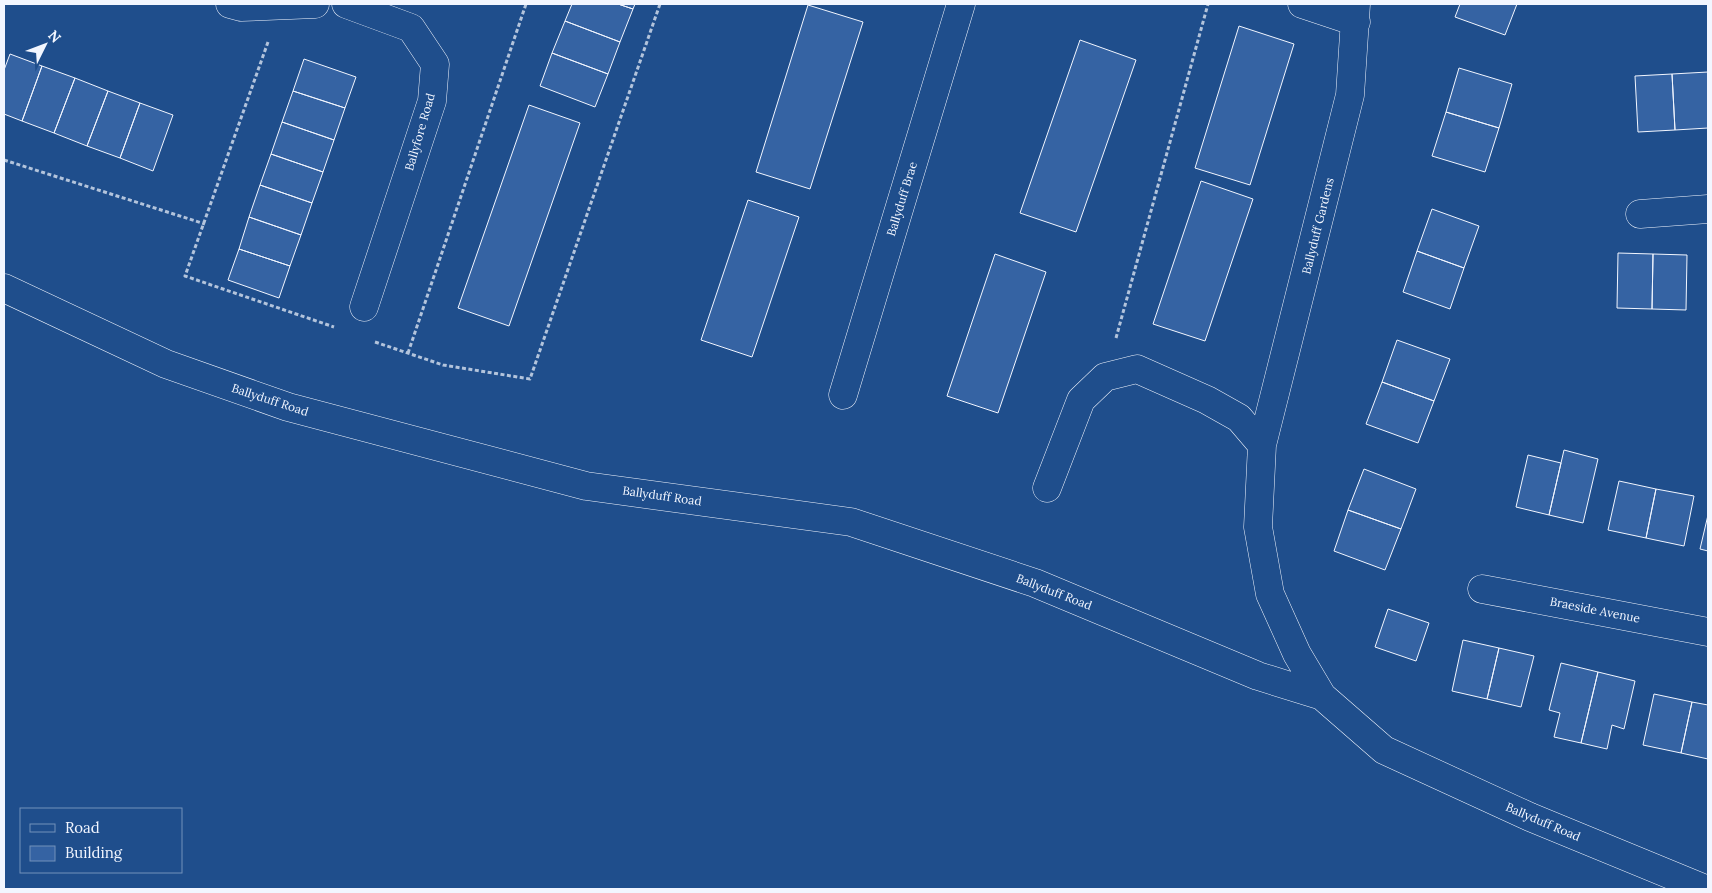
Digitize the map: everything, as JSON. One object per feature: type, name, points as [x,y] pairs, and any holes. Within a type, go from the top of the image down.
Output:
[{"type":"street","points":[[230,4],[241,7],[315,4]]},
{"type":"street","name":"Ballyfore Road","points":[[346,4],[411,28],[435,64],[432,101],[364,307]]},
{"type":"street","name":"Ballyduff Brae","points":[[843,395],[961,4]]},
{"type":"street","points":[[1302,4],[1356,13]]},
{"type":"street","name":"Ballyduff Gardens","points":[[1356,13],[1350,95],[1262,445],[1258,527],[1270,594],[1297,654],[1322,696],[1384,750]]},
{"type":"street","points":[[1640,214],[1708,209]]},
{"type":"street","name":"Ballyduff Road","points":[[4,288],[166,364],[288,407],[586,486],[851,522],[1035,583],[1258,676],[1322,696]]},
{"type":"street","points":[[1047,488],[1081,400],[1105,377],[1137,369],[1239,418],[1262,445]]},
{"type":"street","name":"Braeside Avenue","points":[[1482,588],[1708,632]]},
{"type":"street","name":"Ballyduff Road","points":[[1384,750],[1530,816],[1705,889]]},
{"type":"path","points":[[282,4],[185,276],[341,330]]},
{"type":"path","points":[[408,353],[526,4]]},
{"type":"path","points":[[368,339],[443,365],[530,379],[660,4]]},
{"type":"path","points":[[1105,377],[1208,4]]},
{"type":"path","points":[[4,160],[205,224]]},
{"type":"building","points":[[572,4],[618,4],[633,9],[620,42],[565,21]]},
{"type":"building","points":[[618,4],[635,4],[633,9]]},
{"type":"building","points":[[1460,4],[1517,4],[1505,35],[1455,17]]},
{"type":"building","points":[[808,5],[863,22],[810,189],[756,172]]},
{"type":"building","points":[[565,21],[620,42],[608,74],[552,53]]},
{"type":"building","points":[[1239,26],[1294,44],[1250,185],[1195,168]]},
{"type":"building","points":[[1080,40],[1136,60],[1076,232],[1020,213]]},
{"type":"building","points":[[552,53],[608,74],[595,107],[540,86]]},
{"type":"building","points":[[10,54],[42,66],[22,121],[4,114],[4,70]]},
{"type":"building","points":[[304,59],[356,77],[345,108],[293,91]]},
{"type":"building","points":[[42,66],[75,78],[54,133],[22,121]]},
{"type":"building","points":[[1459,68],[1512,84],[1499,128],[1446,112]]},
{"type":"building","points":[[1708,72],[1708,128],[1675,130],[1672,74]]},
{"type":"building","points":[[1672,74],[1675,130],[1638,132],[1635,76]]},
{"type":"building","points":[[75,78],[108,91],[87,146],[54,133]]},
{"type":"building","points":[[108,91],[140,103],[120,158],[87,146]]},
{"type":"building","points":[[293,91],[345,108],[334,140],[282,122]]},
{"type":"building","points":[[140,103],[173,115],[153,171],[120,158]]},
{"type":"building","points":[[529,105],[580,123],[509,326],[458,308]]},
{"type":"building","points":[[1446,112],[1499,128],[1485,172],[1432,156]]},
{"type":"building","points":[[282,122],[334,140],[323,172],[271,154]]},
{"type":"building","points":[[271,154],[323,172],[312,203],[260,185]]},
{"type":"building","points":[[1201,181],[1253,199],[1205,341],[1153,324]]},
{"type":"building","points":[[260,185],[312,203],[301,235],[249,217]]},
{"type":"building","points":[[748,200],[799,217],[752,357],[701,340]]},
{"type":"building","points":[[1432,209],[1479,226],[1464,268],[1417,251]]},
{"type":"building","points":[[249,217],[301,235],[290,266],[239,249]]},
{"type":"building","points":[[239,249],[290,266],[279,298],[228,280]]},
{"type":"building","points":[[1417,251],[1464,268],[1450,309],[1403,292]]},
{"type":"building","points":[[1618,253],[1653,254],[1652,309],[1617,308]]},
{"type":"building","points":[[995,254],[1046,272],[998,413],[947,396]]},
{"type":"building","points":[[1653,254],[1687,255],[1686,310],[1652,309]]},
{"type":"building","points":[[1397,340],[1450,359],[1434,401],[1382,382]]},
{"type":"building","points":[[1382,382],[1434,401],[1418,443],[1366,424]]},
{"type":"building","points":[[1564,450],[1598,459],[1583,523],[1549,515]]},
{"type":"building","points":[[1528,455],[1561,463],[1549,515],[1516,507]]},
{"type":"building","points":[[1364,469],[1416,489],[1401,529],[1348,510]]},
{"type":"building","points":[[1619,481],[1656,489],[1646,538],[1608,530]]},
{"type":"building","points":[[1656,489],[1694,496],[1684,546],[1646,538]]},
{"type":"building","points":[[1348,510],[1401,529],[1385,570],[1334,551]]},
{"type":"building","points":[[1708,515],[1708,551],[1700,549]]},
{"type":"building","points":[[1388,609],[1429,623],[1416,661],[1375,647]]},
{"type":"building","points":[[1463,640],[1499,648],[1487,699],[1452,691]]},
{"type":"building","points":[[1499,648],[1534,656],[1521,707],[1487,699]]},
{"type":"building","points":[[1561,663],[1598,672],[1581,743],[1554,737],[1560,713],[1549,710]]},
{"type":"building","points":[[1598,672],[1635,681],[1624,729],[1612,725],[1607,749],[1581,743]]},
{"type":"building","points":[[1654,694],[1692,702],[1681,753],[1643,745]]},
{"type":"building","points":[[1692,702],[1708,705],[1708,759],[1681,753]]}]
